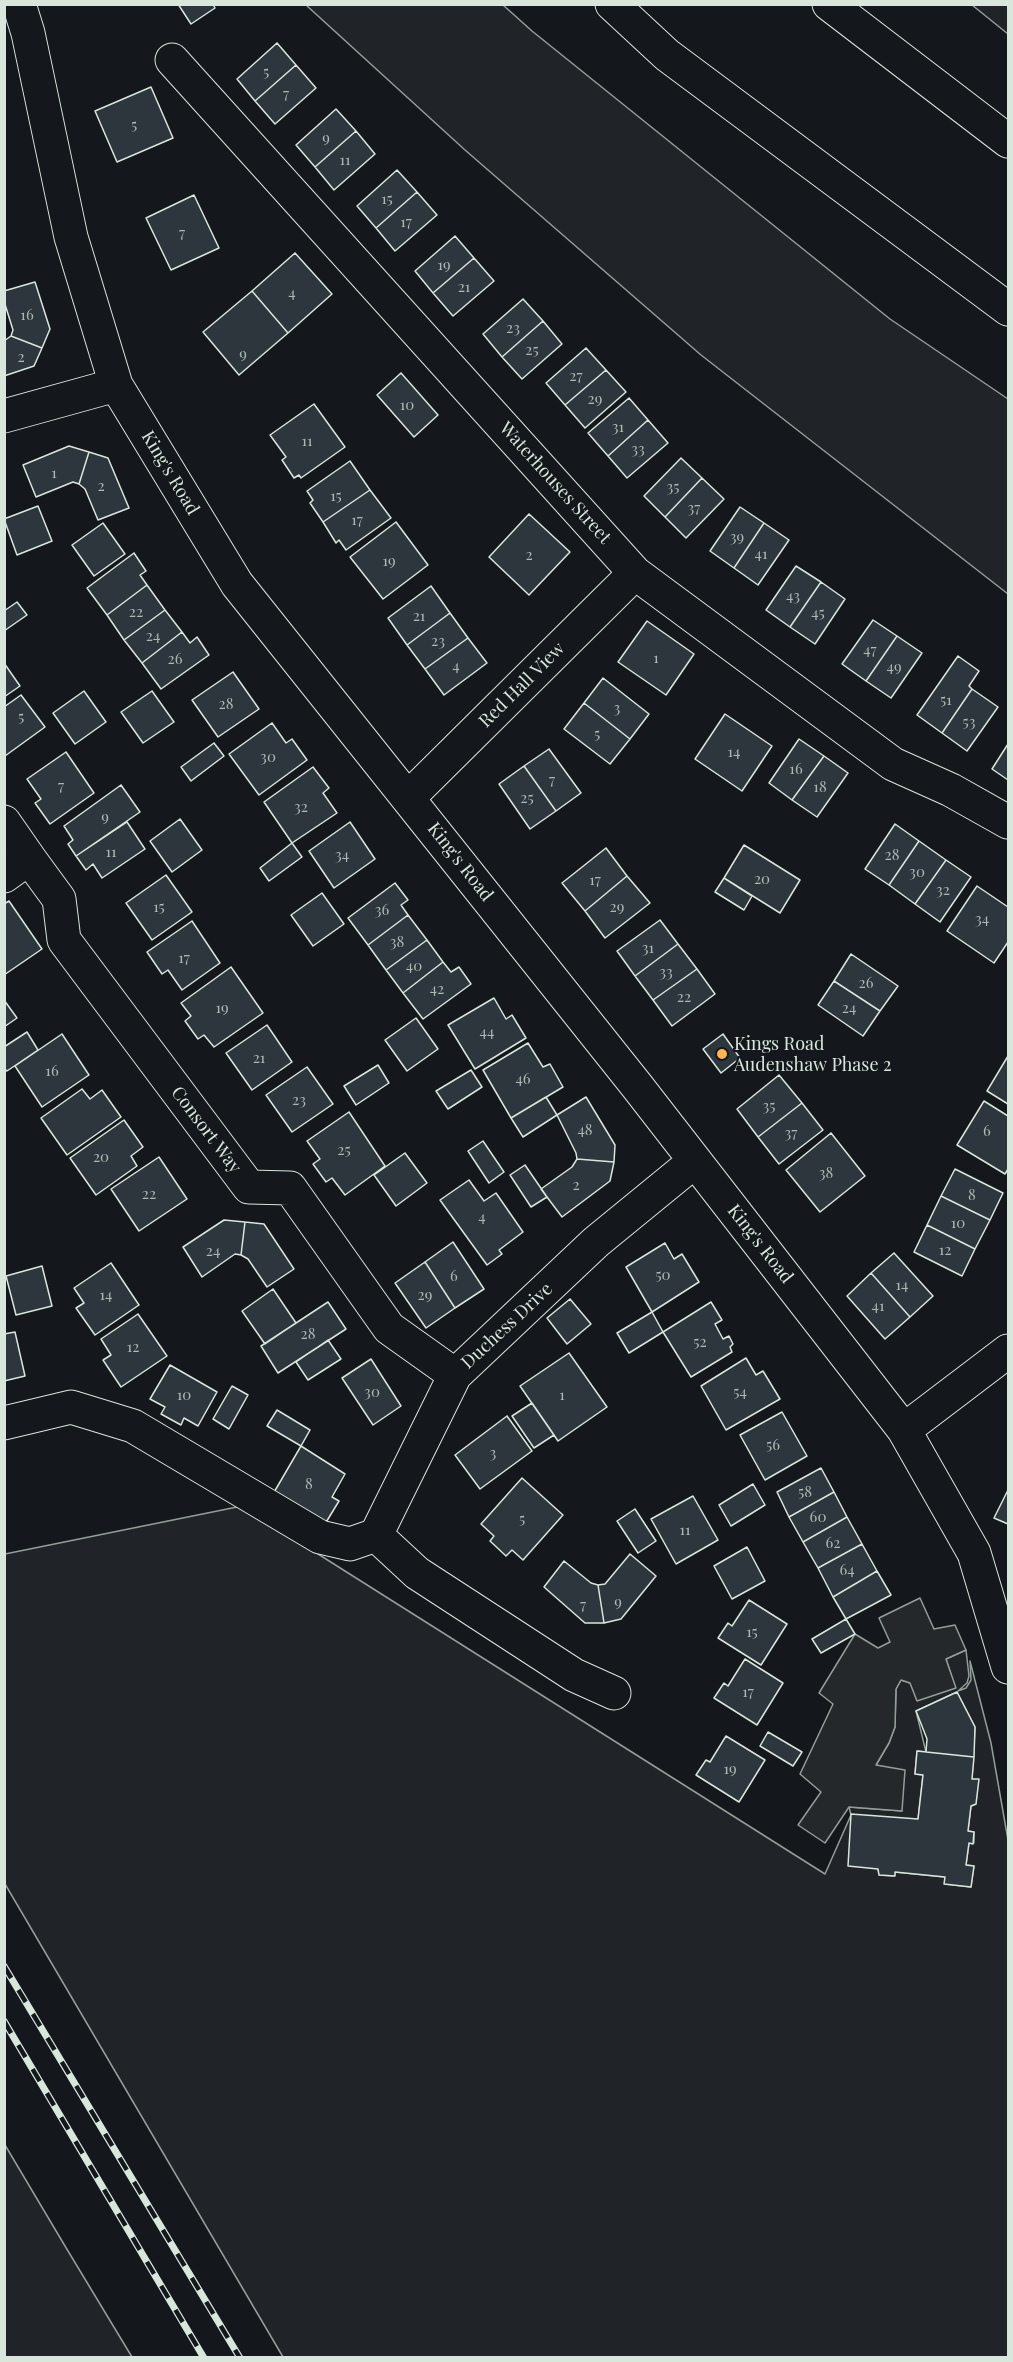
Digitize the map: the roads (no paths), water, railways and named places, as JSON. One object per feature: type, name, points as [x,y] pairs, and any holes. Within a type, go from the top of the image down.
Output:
[{"type":"main road","name":"King's Road","points":[[20,4],[71,237],[116,385],[237,584],[409,797],[904,1430],[974,1553],[1008,1667]]},
{"type":"main road","points":[[612,4],[668,55],[1008,309]]},
{"type":"main road","points":[[829,4],[1008,141]]},
{"type":"main road","name":"Waterhouses Street","points":[[172,60],[635,573],[894,764],[951,790],[1008,822]]},
{"type":"main road","points":[[4,416],[116,385]]},
{"type":"main road","name":"Red Hall View","points":[[409,797],[635,573]]},
{"type":"main road","points":[[4,822],[17,867]]},
{"type":"main road","name":"Consort Way","points":[[17,867],[59,899],[64,940],[249,1187],[290,1188],[389,1328],[455,1375]]},
{"type":"main road","name":"Duchess Drive","points":[[376,1534],[455,1375],[596,1242],[695,1161]]},
{"type":"main road","points":[[904,1430],[1008,1351]]},
{"type":"main road","points":[[4,1423],[71,1407],[133,1425],[320,1537],[350,1544],[376,1534],[417,1573],[574,1675],[614,1693]]},
{"type":"railway","points":[[4,1966],[240,2358]]},
{"type":"railway","points":[[4,2021],[204,2358]]},
{"type":"place","name":"Kings Road Audenshaw Phase 2","points":[[722,1054]]}]
